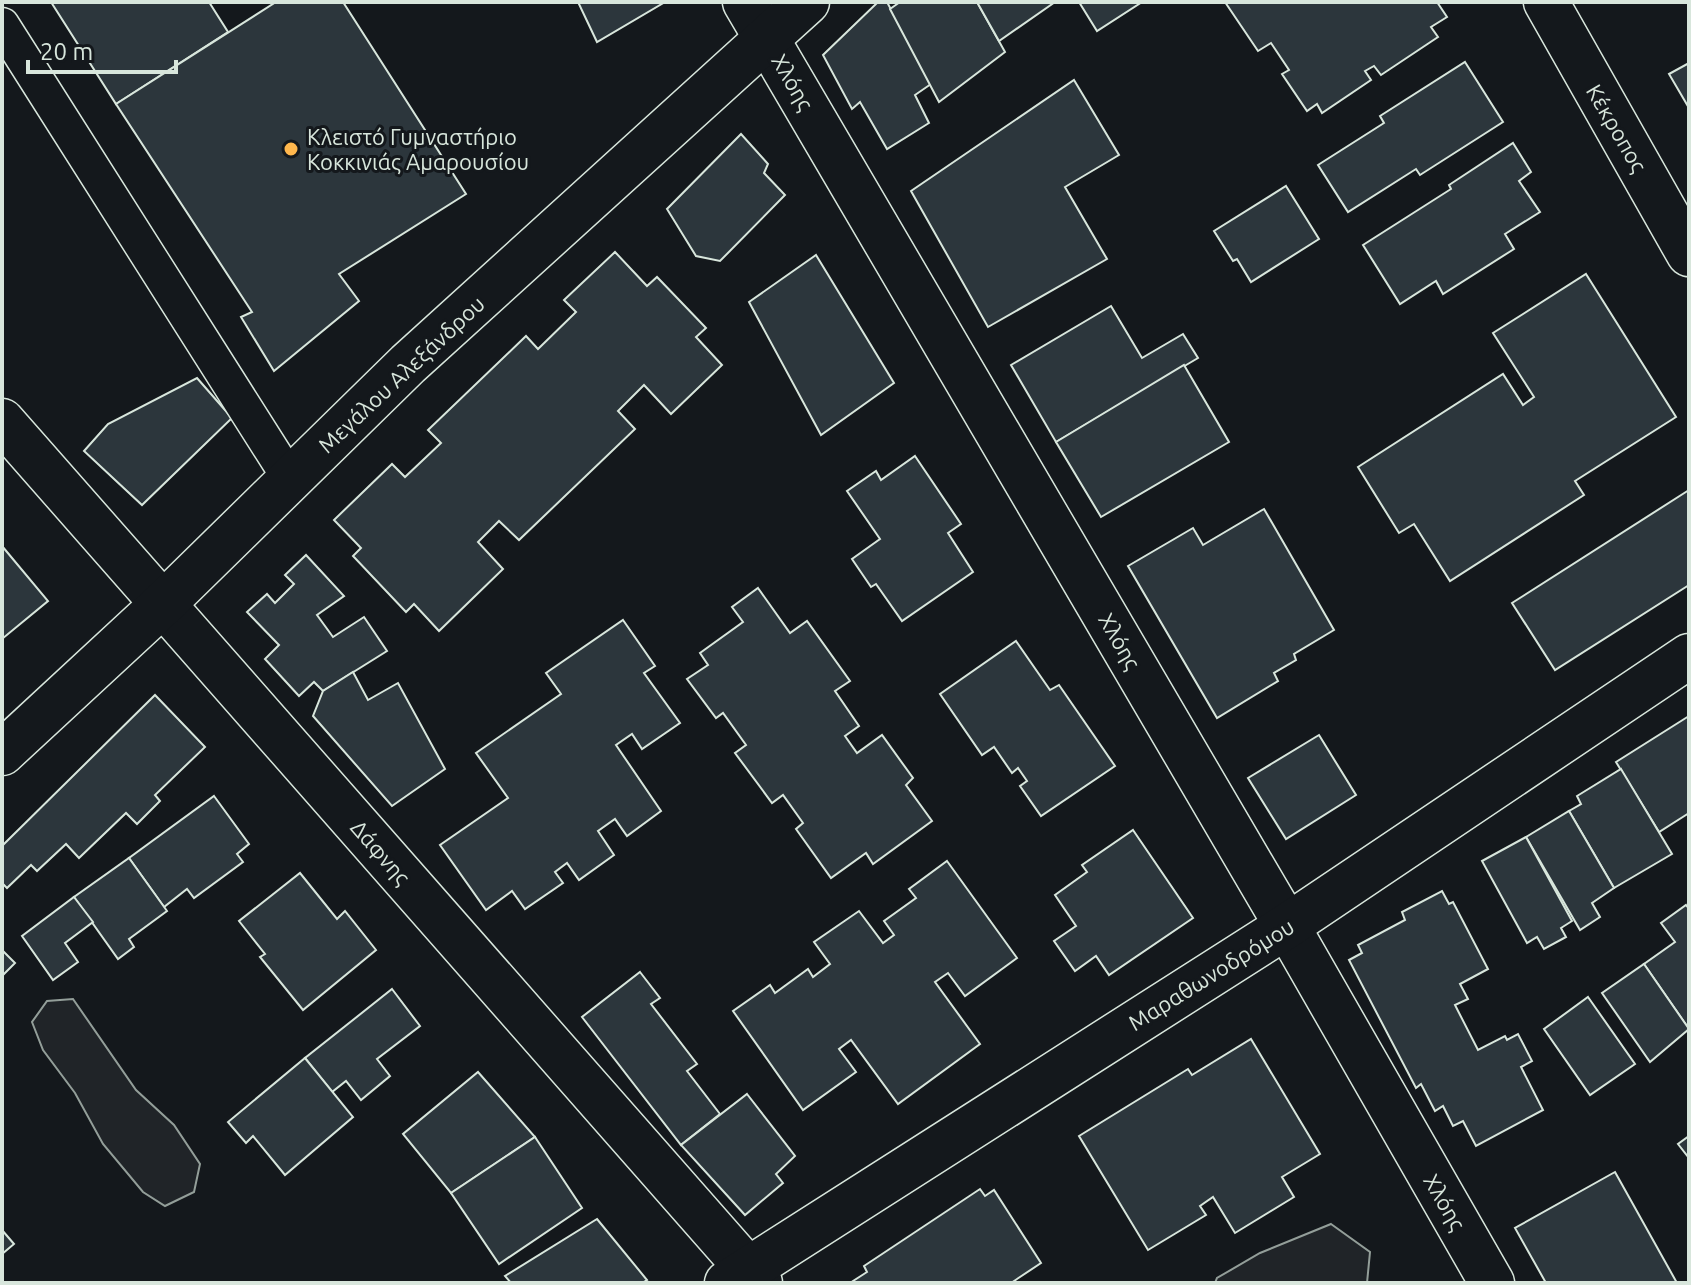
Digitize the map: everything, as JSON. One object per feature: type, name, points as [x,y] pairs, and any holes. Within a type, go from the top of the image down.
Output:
[{"type":"street","name":"Χλόης","points":[[745,2],[1287,926],[1492,1283]]},
{"type":"street","name":"Μεγάλου Αλεξάνδρου","points":[[2,753],[163,604],[408,364],[807,2]]},
{"type":"street","name":"Κέκροπος","points":[[1546,2],[1689,254]]},
{"type":"street","points":[[2,25],[290,479]]},
{"type":"street","name":"Δάφνης","points":[[2,421],[744,1278]]},
{"type":"street","name":"Μαραθωνοδρόμου","points":[[744,1278],[1287,926],[1689,656]]},
{"type":"shaded area","points":[[73,999],[136,1090],[174,1125],[200,1164],[194,1192],[165,1206],[143,1192],[103,1144],[75,1093],[43,1050],[32,1022],[47,1001]]},
{"type":"shaded area","points":[[1331,1224],[1370,1252],[1367,1283],[1215,1283],[1217,1278],[1260,1253]]},
{"type":"building","points":[[51,2],[209,2],[228,32],[116,104]]},
{"type":"building","name":"Κλειστό Γυμναστήριο Κοκκινιάς Αμαρουσίου","points":[[276,2],[343,2],[466,194],[339,274],[359,301],[274,371],[241,317],[252,312],[116,104]]},
{"type":"building","points":[[578,2],[665,2],[597,42]]},
{"type":"building","points":[[878,2],[887,2],[931,84],[915,95],[929,123],[887,149],[860,102],[852,109],[823,55]]},
{"type":"building","points":[[900,2],[977,2],[1005,52],[939,102],[890,9]]},
{"type":"building","points":[[977,2],[1055,2],[999,41]]},
{"type":"building","points":[[1079,2],[1142,2],[1097,31]]},
{"type":"building","points":[[1225,2],[1437,2],[1447,17],[1431,27],[1438,37],[1381,75],[1374,66],[1365,71],[1371,80],[1322,113],[1317,104],[1307,111],[1282,74],[1289,70],[1271,43],[1258,51]]},
{"type":"building","points":[[1465,62],[1503,122],[1420,175],[1416,169],[1348,212],[1318,165],[1384,123],[1380,116]]},
{"type":"building","points":[[1689,63],[1689,108],[1669,74]]},
{"type":"building","points":[[1074,80],[1119,155],[1065,187],[1107,259],[988,327],[911,191]]},
{"type":"building","points":[[741,134],[768,164],[764,173],[785,195],[720,261],[696,256],[667,209]]},
{"type":"building","points":[[1513,143],[1531,172],[1519,181],[1540,212],[1505,234],[1514,249],[1443,294],[1436,281],[1400,304],[1363,245],[1451,189],[1449,185]]},
{"type":"building","points":[[1286,186],[1319,239],[1251,282],[1214,231]]},
{"type":"building","points":[[615,252],[647,286],[657,277],[706,328],[696,337],[722,365],[671,414],[644,385],[618,411],[635,429],[519,540],[499,521],[478,542],[503,569],[439,631],[414,604],[406,612],[353,556],[361,548],[334,520],[392,464],[405,477],[441,443],[428,430],[526,336],[538,349],[576,312],[564,300]]},
{"type":"building","points":[[816,255],[894,383],[821,435],[749,302]]},
{"type":"building","points":[[1586,274],[1676,417],[1575,481],[1584,495],[1450,581],[1414,524],[1399,533],[1358,467],[1503,374],[1523,405],[1534,397],[1493,333]]},
{"type":"building","points":[[1111,306],[1142,358],[1183,334],[1198,358],[1056,442],[1011,365]]},
{"type":"building","points":[[1184,365],[1229,442],[1101,517],[1056,442]]},
{"type":"building","points":[[197,378],[232,418],[142,505],[84,451],[108,424]]},
{"type":"building","points":[[915,456],[961,524],[948,533],[973,572],[902,621],[876,584],[871,587],[852,559],[880,539],[847,491],[876,471],[881,480]]},
{"type":"building","points":[[1689,490],[1689,585],[1555,670],[1512,603]]},
{"type":"building","points":[[1264,509],[1334,630],[1294,654],[1296,660],[1274,673],[1278,681],[1217,718],[1128,566],[1193,528],[1203,545]]},
{"type":"building","points":[[2,546],[48,601],[2,639]]},
{"type":"building","points":[[306,555],[344,596],[317,615],[333,637],[364,617],[387,651],[323,691],[314,682],[299,696],[265,659],[279,645],[247,612],[267,594],[275,603],[294,584],[285,575]]},
{"type":"building","points":[[758,588],[790,633],[807,621],[850,681],[835,691],[859,726],[845,736],[857,753],[882,735],[913,778],[906,785],[932,821],[873,864],[866,853],[831,878],[796,829],[803,823],[783,795],[772,803],[735,753],[746,745],[723,713],[716,718],[687,679],[708,665],[700,653],[743,622],[732,607]]},
{"type":"building","points":[[623,620],[655,666],[644,673],[680,723],[642,749],[632,734],[616,745],[661,811],[627,836],[615,819],[598,831],[614,855],[579,880],[567,863],[555,872],[563,883],[525,909],[512,891],[486,910],[440,845],[508,798],[476,753],[561,694],[546,673]]},
{"type":"building","points":[[1016,641],[1050,690],[1059,685],[1115,766],[1041,816],[1020,786],[1027,781],[1018,768],[1012,773],[994,747],[982,755],[940,694]]},
{"type":"building","points":[[353,672],[368,700],[398,683],[445,769],[392,806],[313,716],[323,691]]},
{"type":"building","points":[[155,695],[205,747],[155,795],[160,801],[137,824],[126,813],[79,858],[66,844],[37,871],[31,865],[7,888],[2,883],[2,846]]},
{"type":"building","points":[[1689,716],[1689,813],[1659,832],[1616,762]]},
{"type":"building","points":[[1319,735],[1356,795],[1286,839],[1248,778]]},
{"type":"building","points":[[1621,769],[1672,854],[1614,888],[1569,811],[1581,804],[1577,796]]},
{"type":"building","points":[[214,796],[249,844],[237,854],[243,862],[194,898],[187,889],[164,907],[129,858]]},
{"type":"building","points":[[1569,811],[1614,888],[1592,903],[1600,917],[1580,930],[1526,837]]},
{"type":"building","points":[[1133,830],[1193,918],[1109,975],[1096,956],[1075,971],[1054,941],[1076,926],[1055,895],[1087,872],[1082,865]]},
{"type":"building","points":[[1526,837],[1572,921],[1561,928],[1566,937],[1544,949],[1537,937],[1527,943],[1482,861]]},
{"type":"building","points":[[129,858],[167,911],[129,939],[134,947],[118,959],[74,897]]},
{"type":"building","points":[[947,861],[1017,958],[965,996],[948,973],[935,982],[980,1044],[898,1104],[851,1040],[839,1049],[856,1072],[803,1110],[733,1011],[770,985],[775,993],[808,969],[813,977],[830,964],[814,942],[859,911],[883,943],[894,935],[884,921],[916,898],[909,889]]},
{"type":"building","points":[[300,873],[337,919],[345,911],[376,950],[303,1010],[260,957],[265,954],[239,921]]},
{"type":"building","points":[[1442,891],[1449,904],[1453,902],[1488,969],[1460,984],[1468,999],[1455,1005],[1478,1050],[1505,1036],[1507,1040],[1518,1034],[1532,1061],[1521,1067],[1543,1110],[1476,1146],[1463,1121],[1453,1126],[1443,1106],[1435,1111],[1421,1084],[1416,1088],[1349,960],[1362,953],[1358,945],[1405,920],[1402,912]]},
{"type":"building","points":[[74,897],[93,922],[65,943],[78,962],[53,980],[22,936]]},
{"type":"building","points":[[1686,905],[1689,909],[1689,1029],[1644,964],[1675,942],[1661,923]]},
{"type":"building","points":[[2,950],[15,963],[2,976]]},
{"type":"building","points":[[1644,964],[1689,1029],[1650,1062],[1602,993]]},
{"type":"building","points":[[640,972],[660,998],[651,1004],[697,1064],[687,1071],[720,1114],[681,1145],[582,1017]]},
{"type":"building","points":[[392,989],[420,1026],[377,1059],[390,1076],[361,1100],[346,1081],[332,1092],[305,1058]]},
{"type":"building","points":[[1588,997],[1635,1064],[1590,1095],[1544,1029]]},
{"type":"building","points":[[1251,1039],[1320,1154],[1282,1177],[1294,1197],[1235,1233],[1213,1197],[1200,1206],[1206,1215],[1148,1250],[1079,1136],[1188,1069],[1192,1075]]},
{"type":"building","points":[[305,1058],[353,1117],[285,1175],[253,1136],[246,1143],[228,1122]]},
{"type":"building","points":[[478,1072],[535,1137],[451,1193],[403,1134]]},
{"type":"building","points":[[747,1094],[795,1156],[776,1174],[783,1183],[745,1215],[681,1145]]},
{"type":"building","points":[[1689,1136],[1689,1158],[1678,1144]]},
{"type":"building","points":[[535,1137],[582,1208],[499,1264],[451,1193]]},
{"type":"building","points":[[1615,1172],[1677,1283],[1546,1283],[1515,1228]]},
{"type":"building","points":[[980,1189],[985,1196],[994,1190],[1041,1263],[1011,1283],[850,1283],[867,1272],[864,1266]]},
{"type":"building","points":[[597,1219],[647,1280],[642,1283],[511,1283],[505,1276]]},
{"type":"building","points":[[2,1230],[14,1244],[2,1254]]},
{"type":"place","name":"Κλειστό Γυμναστήριο Κοκκινιάς Αμαρουσίου","points":[[291,149]]}]
